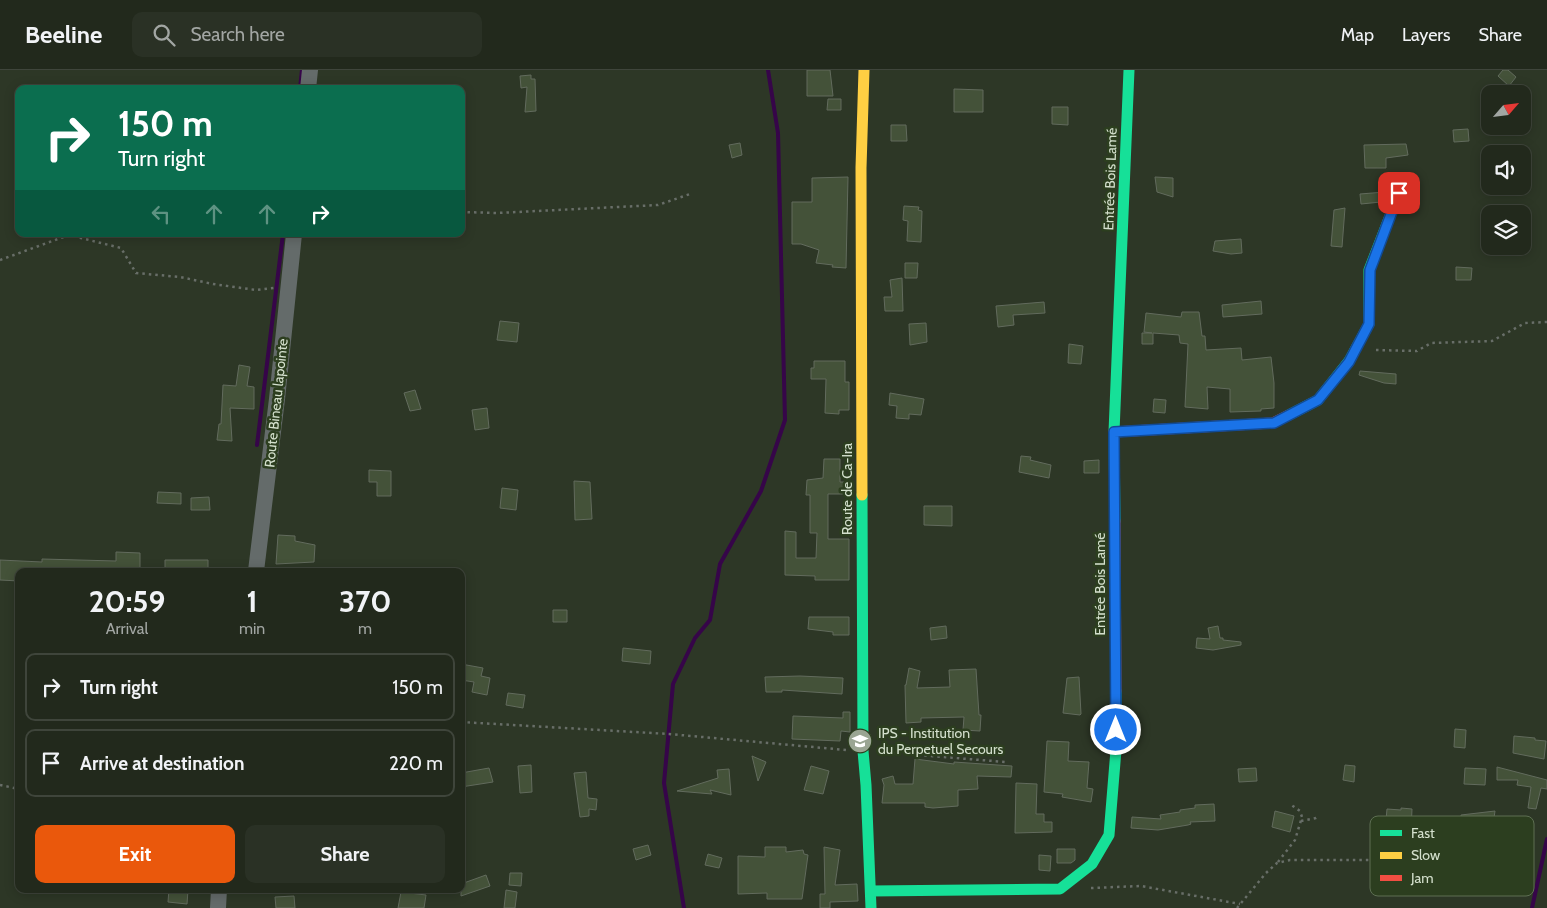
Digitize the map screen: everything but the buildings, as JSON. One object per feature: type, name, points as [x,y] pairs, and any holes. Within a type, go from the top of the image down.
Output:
[{"type":"street","points":[[308,85],[310,70]]},
{"type":"street","name":"Route de Ca-Ira","points":[[864,70],[861,168],[862,751],[871,908]]},
{"type":"street","name":"Entrée Bois Lamé","points":[[871,891],[1060,890],[1092,864],[1109,835],[1116,750],[1114,432],[1129,70]]},
{"type":"street","points":[[1114,432],[1274,423],[1318,400],[1349,362],[1369,324],[1370,270],[1399,193]]},
{"type":"street","name":"Route Bineau lapointe","points":[[256,568],[277,399],[294,237]]},
{"type":"street","points":[[218,908],[219,893]]},
{"type":"path","points":[[465,212],[497,213],[658,205],[690,194]]},
{"type":"path","points":[[0,260],[63,237]]},
{"type":"path","points":[[77,237],[121,248],[136,273],[180,277],[256,290],[288,286]]},
{"type":"path","points":[[1376,350],[1417,351],[1431,343],[1492,341],[1525,323],[1547,322]]},
{"type":"path","points":[[465,722],[669,734],[1006,762]]},
{"type":"path","points":[[0,785],[15,788]]},
{"type":"path","points":[[1237,908],[1266,873],[1283,858],[1295,840],[1302,817],[1300,811],[1290,804]]},
{"type":"path","points":[[1301,822],[1319,816]]},
{"type":"path","points":[[1277,863],[1290,860],[1370,860]]},
{"type":"path","points":[[1087,888],[1141,886],[1240,904]]},
{"type":"waterway","points":[[300,85],[302,70]]},
{"type":"waterway","points":[[684,908],[664,783],[673,684],[695,638],[710,620],[720,564],[761,491],[785,420],[778,133],[768,70]]},
{"type":"waterway","points":[[257,445],[283,237]]},
{"type":"waterway","points":[[1532,908],[1547,839]]},
{"type":"traffic: fast","points":[[1115,521],[1114,432],[1129,70]]},
{"type":"traffic: fast","points":[[1289,415],[1318,400],[1349,361],[1369,324],[1369,270],[1399,193]]},
{"type":"traffic: fast","points":[[862,495],[863,751],[871,908]]},
{"type":"traffic: fast","points":[[871,891],[1060,889],[1092,864],[1109,835],[1116,750],[1116,691]]},
{"type":"traffic: slow","points":[[862,495],[861,168],[864,70]]},
{"type":"traffic: jam","points":[[1114,432],[1273,423],[1289,415]]},
{"type":"traffic: jam","points":[[1115,521],[1116,691]]},
{"type":"place","name":"IPS - Institution du Perpetuel Secours","points":[[860,741]]},
{"type":"route","points":[[1116,730],[1114,432],[1274,423],[1318,400],[1349,362],[1369,324],[1370,270],[1399,193]]}]
